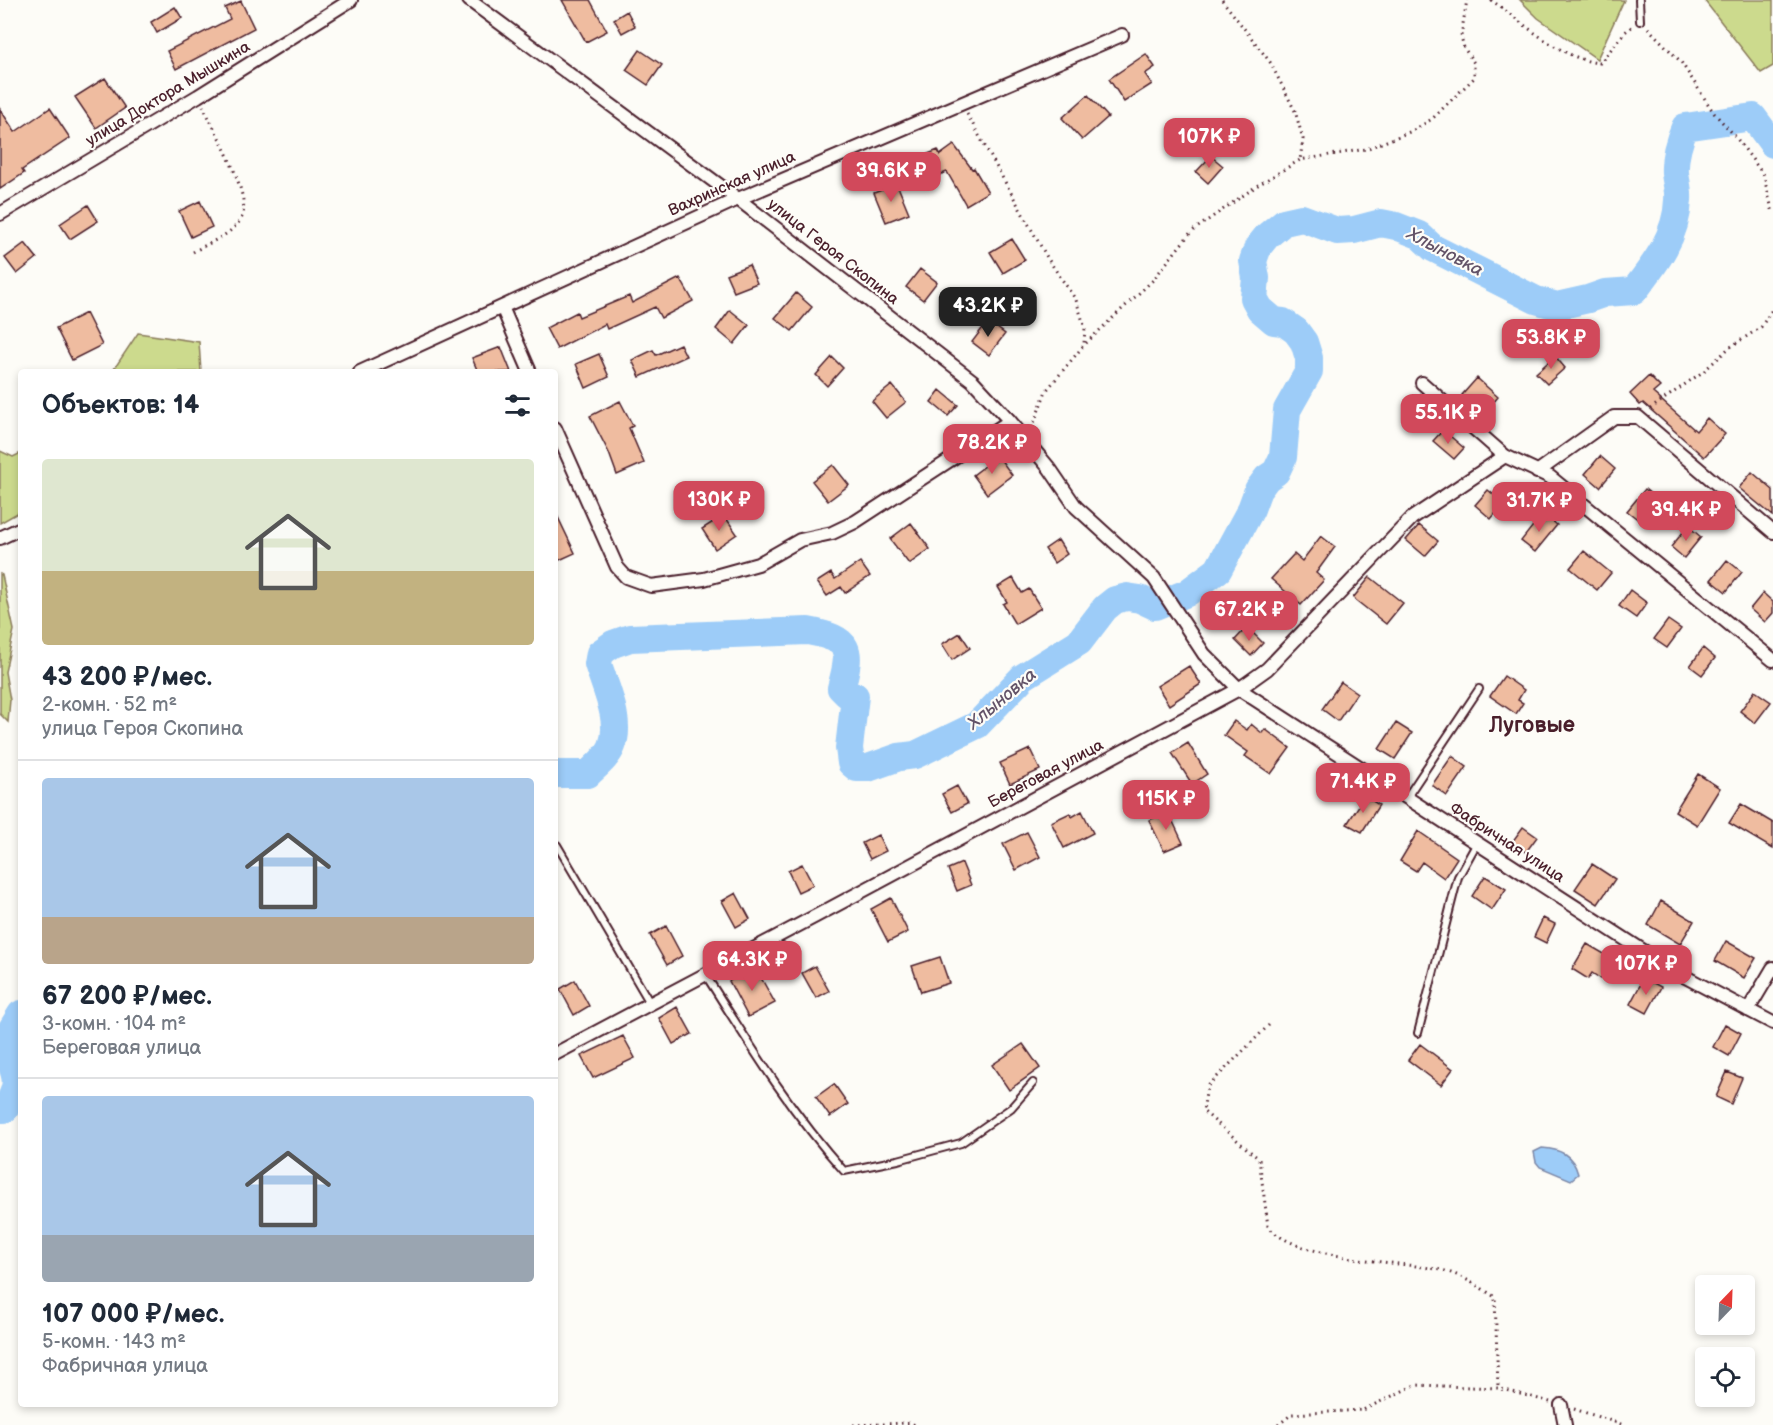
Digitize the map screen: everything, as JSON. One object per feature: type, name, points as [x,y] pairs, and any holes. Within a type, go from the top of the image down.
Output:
[{"type":"street","name":"улица Доктора Мышкина","points":[[0,214],[198,96],[351,0]]},
{"type":"street","name":"улица Героя Скопина","points":[[469,0],[738,199],[973,381],[1030,444],[1076,507],[1154,578],[1169,599]]},
{"type":"street","name":"Вахринская улица","points":[[367,369],[738,199],[1122,35]]},
{"type":"street","points":[[502,307],[529,369]]},
{"type":"street","points":[[1422,383],[1505,456],[1550,477],[1773,660]]},
{"type":"street","points":[[1537,472],[1614,417],[1638,417],[1773,532]]},
{"type":"street","points":[[558,435],[617,567],[626,578],[651,586],[704,579],[758,564],[800,540],[832,533],[855,522],[1010,421]]},
{"type":"street","name":"Береговая улица","points":[[558,1052],[1239,689],[1268,669],[1412,518],[1505,456]]},
{"type":"street","points":[[0,538],[18,529]]},
{"type":"street","name":"Фабричная улица","points":[[1169,599],[1204,654],[1239,689],[1676,972],[1773,1023]]},
{"type":"street","points":[[1748,1010],[1773,968]]},
{"type":"street","points":[[1561,1405],[1566,1425]]},
{"type":"lane","points":[[1639,0],[1640,21]]},
{"type":"lane","points":[[1407,798],[1479,689]]},
{"type":"lane","points":[[1418,1033],[1458,877],[1477,843]]},
{"type":"lane","points":[[558,847],[650,1003]]},
{"type":"lane","points":[[705,974],[753,1052],[815,1138],[844,1171],[898,1160],[961,1143],[1011,1108],[1033,1083]]},
{"type":"path","points":[[1222,0],[1270,62],[1290,101],[1303,140],[1300,160]]},
{"type":"path","points":[[1030,444],[1033,423],[1046,391],[1084,345],[1153,280],[1191,232],[1258,185],[1300,160],[1366,149],[1412,131],[1432,119],[1474,78],[1474,63],[1464,48],[1461,36],[1467,0]]},
{"type":"path","points":[[1491,0],[1537,36],[1589,62],[1600,63],[1625,32],[1640,21],[1682,62],[1700,94],[1763,174],[1773,213]]},
{"type":"path","points":[[194,252],[228,232],[242,218],[245,202],[241,186],[198,96]]},
{"type":"path","points":[[961,103],[1048,259],[1076,300],[1085,328],[1084,345]]},
{"type":"path","points":[[1638,417],[1704,371],[1729,348],[1761,327],[1772,314],[1773,308]]},
{"type":"path","points":[[1269,1025],[1207,1087],[1203,1111],[1258,1159],[1268,1226],[1274,1234],[1310,1250],[1443,1271],[1471,1281],[1495,1297],[1498,1388]]},
{"type":"path","points":[[1278,1425],[1292,1414],[1363,1410],[1414,1385],[1498,1388],[1624,1425]]},
{"type":"path","points":[[853,1425],[911,1423],[915,1425]]},
{"type":"green space","points":[[1520,0],[1624,0],[1597,59],[1538,18]]},
{"type":"green space","points":[[1704,0],[1773,0],[1773,66],[1761,73]]},
{"type":"green space","points":[[138,333],[199,342],[201,369],[114,369]]},
{"type":"green space","points":[[0,451],[13,457],[18,454],[18,513],[0,523]]},
{"type":"green space","points":[[0,574],[14,630],[5,672],[10,700],[8,722],[0,714]]},
{"type":"water","points":[[1542,1148],[1565,1154],[1573,1162],[1578,1174],[1571,1180],[1540,1167],[1536,1162],[1534,1152]]},
{"type":"building","points":[[562,0],[590,0],[607,31],[586,42]]},
{"type":"building","points":[[241,1],[254,28],[176,69],[167,51],[230,19],[225,8]]},
{"type":"building","points":[[175,7],[182,18],[157,33],[151,22]]},
{"type":"building","points":[[627,11],[635,26],[622,33],[614,19]]},
{"type":"building","points":[[640,50],[662,65],[648,85],[626,70]]},
{"type":"building","points":[[1146,54],[1155,67],[1145,74],[1152,84],[1124,102],[1109,79]]},
{"type":"building","points":[[105,78],[125,108],[96,128],[75,97]]},
{"type":"building","points":[[1088,95],[1108,117],[1082,140],[1062,118]]},
{"type":"building","points":[[50,108],[70,138],[22,170],[24,173],[0,189],[0,109],[15,132]]},
{"type":"building","points":[[954,145],[972,169],[974,168],[988,192],[966,205],[947,172],[926,180],[918,158],[938,150],[940,155]]},
{"type":"building","points":[[1211,156],[1223,166],[1208,183],[1196,172]]},
{"type":"building","points":[[897,184],[909,213],[886,222],[874,193]]},
{"type":"building","points":[[200,201],[212,227],[191,237],[179,211]]},
{"type":"building","points":[[88,205],[98,221],[70,239],[60,224]]},
{"type":"building","points":[[1012,239],[1025,260],[1003,273],[990,252]]},
{"type":"building","points":[[25,243],[37,258],[17,274],[5,258]]},
{"type":"building","points":[[749,265],[757,283],[734,292],[726,274]]},
{"type":"building","points":[[920,269],[937,282],[923,300],[906,287]]},
{"type":"building","points":[[680,278],[693,301],[661,318],[655,307],[607,329],[605,324],[557,349],[546,328],[577,312],[579,317],[629,296],[632,303]]},
{"type":"building","points":[[796,293],[812,307],[792,331],[775,318]]},
{"type":"building","points":[[730,310],[749,325],[734,344],[716,329]]},
{"type":"building","points":[[86,313],[102,345],[72,360],[56,328]]},
{"type":"building","points":[[988,321],[1005,334],[989,355],[972,342]]},
{"type":"building","points":[[680,344],[686,356],[640,377],[632,360],[653,350],[656,355]]},
{"type":"building","points":[[501,347],[510,369],[477,369],[472,358]]},
{"type":"building","points":[[599,354],[609,377],[586,388],[576,364]]},
{"type":"building","points":[[1555,356],[1565,368],[1547,384],[1536,373]]},
{"type":"building","points":[[832,357],[843,368],[827,386],[816,375]]},
{"type":"building","points":[[1649,376],[1660,387],[1653,393],[1696,431],[1707,418],[1725,434],[1704,457],[1643,403],[1640,405],[1630,394]]},
{"type":"building","points":[[1477,378],[1498,397],[1484,414],[1462,395]]},
{"type":"building","points":[[892,385],[906,402],[886,418],[872,401]]},
{"type":"building","points":[[940,390],[958,405],[948,416],[931,402]]},
{"type":"building","points":[[620,401],[633,426],[629,428],[644,463],[617,475],[609,453],[590,416]]},
{"type":"building","points":[[1443,430],[1464,448],[1454,459],[1433,441]]},
{"type":"building","points":[[998,456],[1012,475],[987,494],[973,475]]},
{"type":"building","points":[[1600,456],[1615,469],[1600,487],[1585,474]]},
{"type":"building","points":[[833,465],[849,485],[828,501],[812,481]]},
{"type":"building","points":[[1752,472],[1773,490],[1773,516],[1739,488]]},
{"type":"building","points":[[1645,489],[1658,500],[1640,521],[1627,511]]},
{"type":"building","points":[[1488,490],[1504,503],[1491,519],[1475,505]]},
{"type":"building","points":[[1543,513],[1557,525],[1535,552],[1521,541]]},
{"type":"building","points":[[724,515],[737,534],[715,549],[702,529]]},
{"type":"building","points":[[558,517],[575,553],[558,561]]},
{"type":"building","points":[[911,523],[930,549],[909,564],[890,539]]},
{"type":"building","points":[[1419,525],[1438,541],[1425,556],[1406,540]]},
{"type":"building","points":[[1688,526],[1701,537],[1684,558],[1671,547]]},
{"type":"building","points":[[1321,536],[1335,547],[1316,573],[1324,580],[1301,605],[1271,579],[1294,554],[1302,561]]},
{"type":"building","points":[[1058,540],[1067,554],[1054,563],[1045,549]]},
{"type":"building","points":[[1584,551],[1611,573],[1597,590],[1570,568]]},
{"type":"building","points":[[1727,560],[1742,572],[1726,592],[1711,580]]},
{"type":"building","points":[[860,562],[870,576],[845,593],[841,587],[827,596],[817,582],[831,573],[835,579]]},
{"type":"building","points":[[1370,577],[1403,603],[1386,624],[1353,598]]},
{"type":"building","points":[[1013,578],[1022,593],[1029,589],[1041,608],[1015,624],[1003,604],[1007,602],[998,587]]},
{"type":"building","points":[[1630,590],[1647,603],[1636,618],[1619,606]]},
{"type":"building","points":[[1763,593],[1773,602],[1773,613],[1765,622],[1750,609]]},
{"type":"building","points":[[1668,620],[1681,629],[1667,648],[1654,639]]},
{"type":"building","points":[[1247,627],[1263,643],[1251,656],[1235,640]]},
{"type":"building","points":[[960,633],[970,648],[952,660],[942,644]]},
{"type":"building","points":[[1703,648],[1715,658],[1702,675],[1690,666]]},
{"type":"building","points":[[1189,666],[1201,684],[1169,705],[1157,686]]},
{"type":"building","points":[[1504,676],[1524,690],[1518,700],[1523,703],[1516,714],[1490,696]]},
{"type":"building","points":[[1341,682],[1357,693],[1338,721],[1322,709]]},
{"type":"building","points":[[1755,691],[1771,702],[1755,723],[1740,711]]},
{"type":"building","points":[[1234,721],[1247,730],[1251,724],[1262,733],[1265,729],[1290,748],[1271,774],[1245,756],[1248,752],[1224,735]]},
{"type":"building","points":[[1396,723],[1412,733],[1395,759],[1379,749]]},
{"type":"building","points":[[1188,743],[1207,774],[1192,784],[1172,753]]},
{"type":"building","points":[[1030,749],[1040,770],[1010,784],[1000,763]]},
{"type":"building","points":[[1452,756],[1467,767],[1447,796],[1432,785]]},
{"type":"building","points":[[1698,774],[1720,788],[1697,825],[1675,811]]},
{"type":"building","points":[[957,786],[967,804],[952,812],[942,794]]},
{"type":"building","points":[[1365,796],[1379,805],[1362,832],[1347,824]]},
{"type":"building","points":[[1741,804],[1773,823],[1773,849],[1729,823]]},
{"type":"building","points":[[1082,811],[1093,833],[1064,848],[1051,822],[1070,813],[1072,817]]},
{"type":"building","points":[[1168,811],[1183,843],[1164,851],[1149,820]]},
{"type":"building","points":[[1523,827],[1537,837],[1526,852],[1512,842]]},
{"type":"building","points":[[1418,831],[1457,858],[1444,878],[1422,862],[1416,871],[1400,861]]},
{"type":"building","points":[[1027,832],[1040,857],[1016,870],[1003,844]]},
{"type":"building","points":[[878,835],[886,851],[870,859],[862,843]]},
{"type":"building","points":[[962,863],[971,885],[957,891],[948,869]]},
{"type":"building","points":[[802,864],[813,885],[798,892],[788,871]]},
{"type":"building","points":[[1592,864],[1615,879],[1598,904],[1575,889]]},
{"type":"building","points":[[1485,876],[1506,889],[1492,910],[1472,896]]},
{"type":"building","points":[[736,893],[750,919],[736,927],[722,901]]},
{"type":"building","points":[[891,898],[908,932],[888,942],[871,909]]},
{"type":"building","points":[[1661,901],[1694,921],[1680,944],[1648,925]]},
{"type":"building","points":[[1543,918],[1555,924],[1546,943],[1534,937]]},
{"type":"building","points":[[666,926],[682,956],[667,965],[650,935]]},
{"type":"building","points":[[1726,941],[1756,958],[1744,978],[1715,961]]},
{"type":"building","points":[[1587,944],[1613,959],[1601,979],[1592,973],[1588,979],[1572,969]]},
{"type":"building","points":[[940,957],[949,983],[921,992],[912,966]]},
{"type":"building","points":[[815,966],[829,991],[816,998],[802,973]]},
{"type":"building","points":[[755,967],[775,1003],[748,1017],[729,981]]},
{"type":"building","points":[[1644,978],[1661,987],[1647,1013],[1630,1004]]},
{"type":"building","points":[[575,980],[589,1006],[574,1015],[560,989]]},
{"type":"building","points":[[677,1007],[692,1034],[673,1044],[659,1018]]},
{"type":"building","points":[[1725,1024],[1741,1033],[1729,1056],[1713,1047]]},
{"type":"building","points":[[623,1036],[635,1058],[593,1078],[581,1056]]},
{"type":"building","points":[[1023,1044],[1040,1068],[1009,1090],[992,1065]]},
{"type":"building","points":[[1420,1044],[1453,1069],[1441,1085],[1408,1060]]},
{"type":"building","points":[[1727,1072],[1742,1078],[1731,1104],[1716,1097]]},
{"type":"building","points":[[834,1084],[848,1104],[830,1117],[816,1097]]},
{"type":"waterway","name":"Хлыновка","points":[[558,774],[588,774],[610,750],[615,736],[614,715],[598,664],[600,653],[613,644],[630,638],[808,631],[833,638],[845,648],[847,655],[841,688],[847,694],[855,696],[849,748],[851,763],[857,768],[868,768],[899,757],[915,755],[977,725],[1023,677],[1079,642],[1105,608],[1115,600],[1127,597],[1140,599],[1155,606],[1187,593],[1218,570],[1251,509],[1258,490],[1267,478],[1276,472],[1283,457],[1287,410],[1309,371],[1309,358],[1304,342],[1296,331],[1283,322],[1274,321],[1260,309],[1254,298],[1256,278],[1253,261],[1258,247],[1284,222],[1302,218],[1337,231],[1354,230],[1381,223],[1396,226],[1419,235],[1433,248],[1536,300],[1557,306],[1605,293],[1634,291],[1650,270],[1664,249],[1674,226],[1678,197],[1675,161],[1685,127],[1753,117],[1773,144]]},
{"type":"waterway","name":"Хлыновка","points":[[0,1109],[5,1109],[15,1089],[15,1074],[5,1040],[18,1019]]},
{"type":"district","name":"Луговые","points":[[1532,725]]}]
